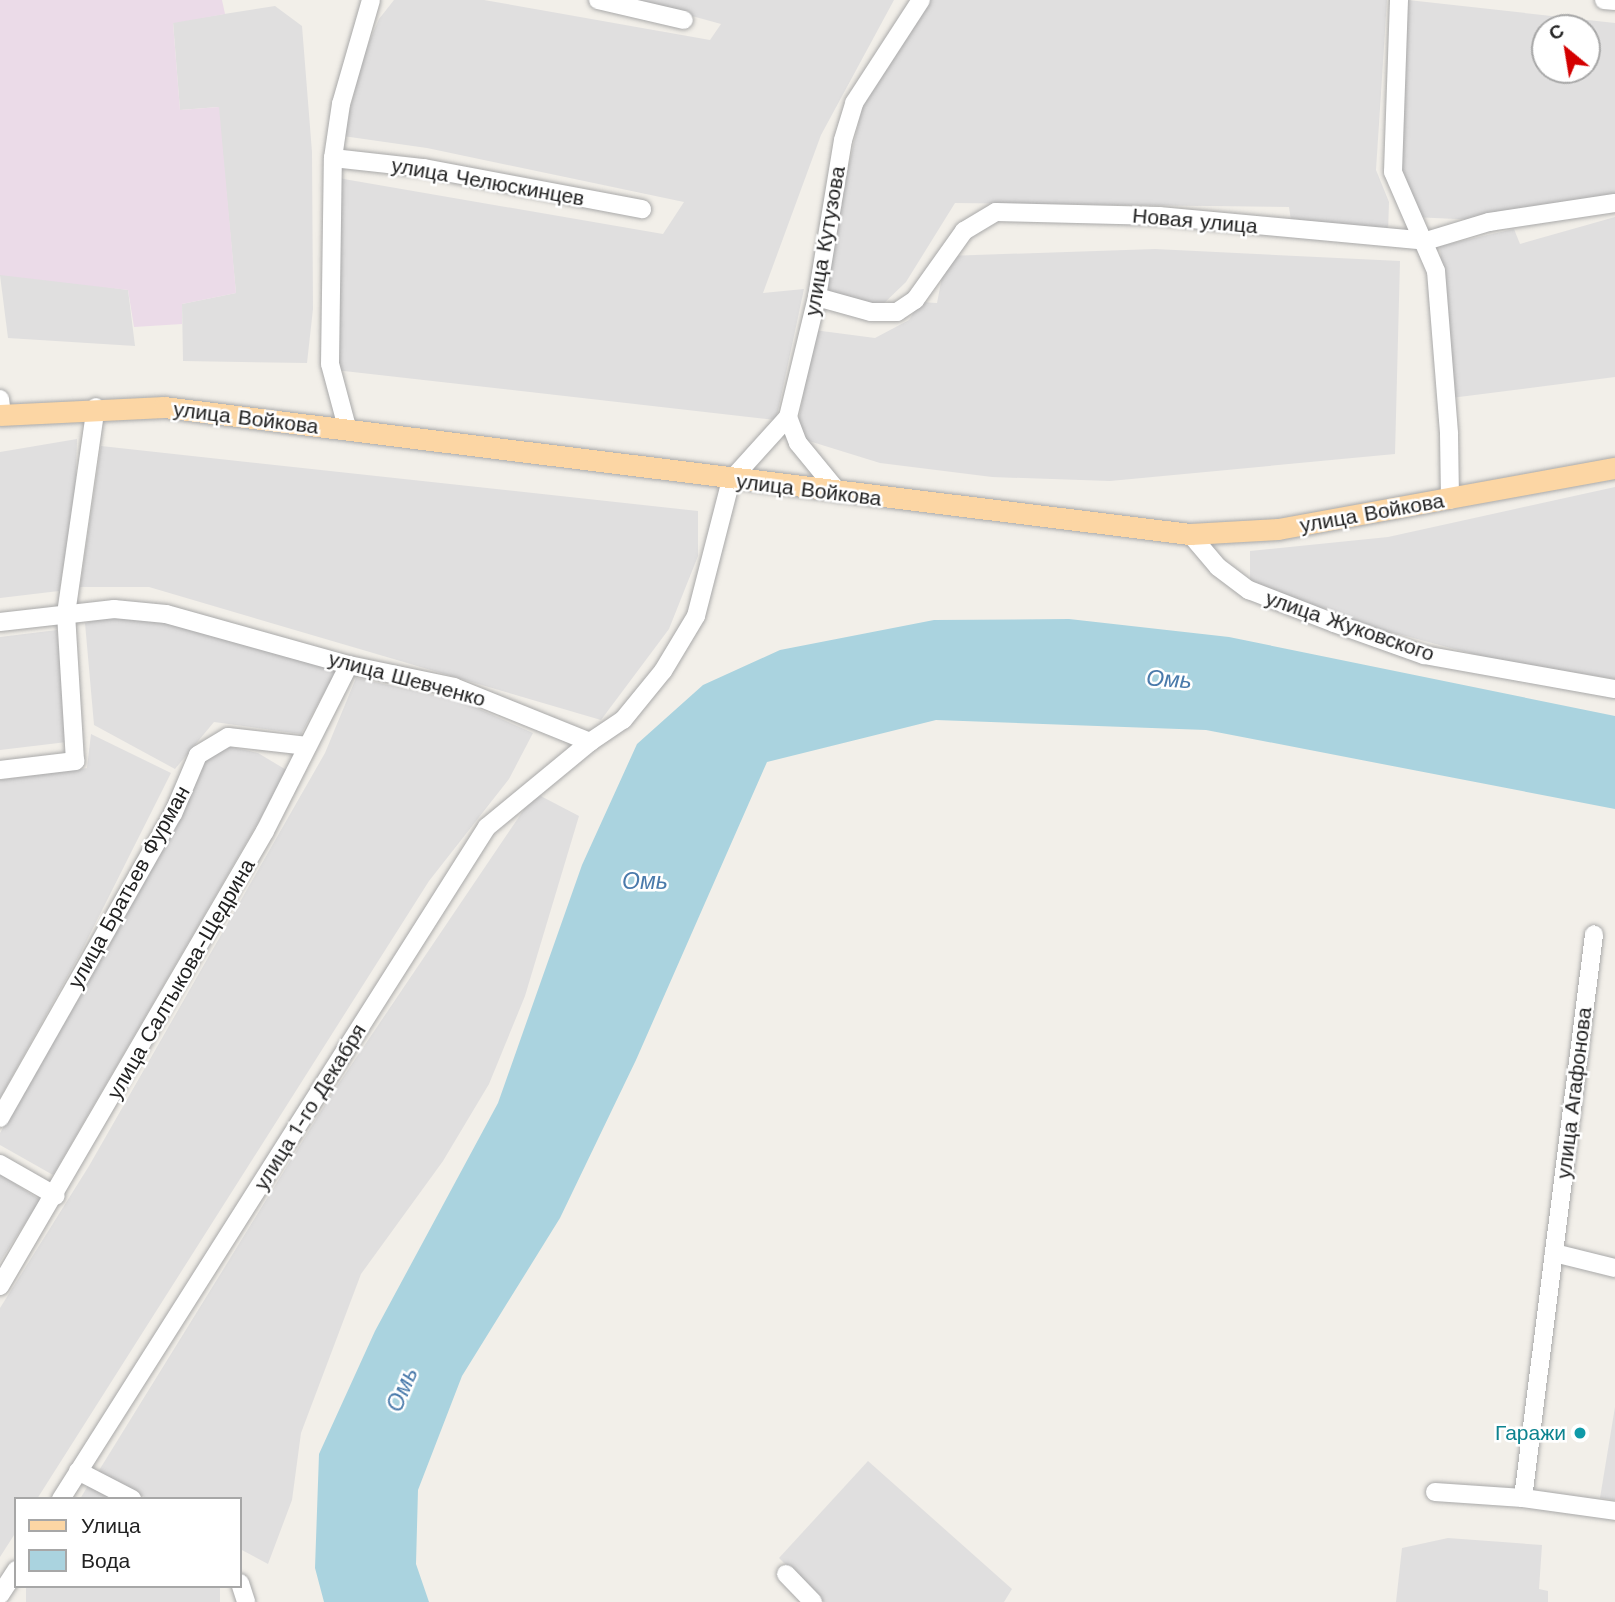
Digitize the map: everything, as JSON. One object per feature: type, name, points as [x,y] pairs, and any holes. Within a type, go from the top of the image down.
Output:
[{"type":"main road","name":"улица Войкова","points":[[1,410],[164,407],[731,480],[1190,534],[1278,529],[1615,468]]},
{"type":"street","points":[[348,431],[330,364],[333,158],[341,104],[371,0]]},
{"type":"street","points":[[598,0],[684,20]]},
{"type":"street","name":"улица Кутузова","points":[[731,480],[788,417],[817,297],[843,140],[854,103],[921,0]]},
{"type":"street","points":[[1399,0],[1393,172],[1426,241],[1437,285],[1450,500]]},
{"type":"street","points":[[1604,0],[1615,1]]},
{"type":"street","name":"улица Челюскинцев","points":[[333,158],[424,168],[642,209]]},
{"type":"street","name":"Новая улица","points":[[817,297],[871,312],[897,313],[915,300],[964,231],[996,212],[1159,216],[1426,241],[1489,222],[1615,203]]},
{"type":"street","points":[[0,771],[75,761],[66,614],[96,407]]},
{"type":"street","points":[[788,417],[798,443],[839,493]]},
{"type":"street","points":[[590,742],[623,720],[663,671],[696,616],[731,480]]},
{"type":"street","name":"улица Жуковского","points":[[1190,534],[1218,568],[1249,590],[1334,623],[1424,655],[1615,689]]},
{"type":"street","name":"улица Шевченко","points":[[0,622],[114,608],[166,614],[349,665],[454,687],[590,742]]},
{"type":"street","name":"улица Салтыкова-Щедрина","points":[[0,1286],[56,1196],[265,831],[349,665]]},
{"type":"street","name":"улица Братьев Фурман","points":[[0,1118],[173,814],[198,755],[228,737],[307,746]]},
{"type":"street","name":"улица 1-го Декабря","points":[[62,1497],[487,827],[590,742]]},
{"type":"street","name":"улица Агафонова","points":[[1523,1497],[1594,934]]},
{"type":"street","points":[[0,1164],[56,1196]]},
{"type":"street","points":[[1554,1252],[1615,1268]]},
{"type":"street","points":[[78,1471],[128,1497]]},
{"type":"street","points":[[1435,1492],[1523,1497],[1615,1511]]},
{"type":"street","points":[[0,1595],[14,1573]]},
{"type":"street","points":[[786,1574],[813,1602]]},
{"type":"shaded area","points":[[0,0],[222,0],[225,14],[173,23],[180,110],[219,107],[236,293],[182,304],[182,324],[134,327],[128,290],[0,275]]},
{"type":"shaded area","points":[[394,0],[484,0],[710,40],[721,24],[634,0],[894,0],[821,135],[763,293],[804,289],[776,420],[335,370],[338,178],[663,234],[684,202],[427,148],[343,136],[364,54],[379,19]]},
{"type":"shaded area","points":[[926,0],[1387,0],[1376,170],[1389,202],[1388,233],[1292,227],[1289,207],[955,203],[906,282],[879,308],[820,292],[866,90]]},
{"type":"shaded area","points":[[1408,0],[1534,14],[1531,14],[1531,84],[1601,84],[1601,21],[1615,23],[1615,202],[1479,220],[1412,217],[1398,171],[1393,101]]},
{"type":"shaded area","points":[[275,6],[302,26],[312,152],[313,309],[307,363],[183,361],[182,304],[236,293],[218,107],[180,110],[173,22]]},
{"type":"shaded area","points":[[1615,217],[1615,377],[1451,398],[1440,246],[1514,229],[1520,244]]},
{"type":"shaded area","points":[[1155,249],[1400,261],[1395,454],[1110,481],[992,477],[880,463],[796,437],[814,330],[875,338],[909,320],[920,302],[937,303],[946,256]]},
{"type":"shaded area","points":[[17,274],[128,290],[135,346],[8,338],[0,275]]},
{"type":"shaded area","points":[[77,439],[75,504],[59,591],[0,598],[0,452]]},
{"type":"shaded area","points":[[101,446],[698,511],[698,556],[669,629],[601,720],[149,587],[80,587]]},
{"type":"shaded area","points":[[1615,487],[1615,679],[1496,660],[1387,631],[1296,603],[1250,581],[1250,551],[1388,537]]},
{"type":"shaded area","points":[[116,615],[162,621],[338,668],[301,734],[214,722],[175,769],[94,725],[85,623]]},
{"type":"shaded area","points":[[57,630],[67,742],[0,750],[0,637]]},
{"type":"shaded area","points":[[356,678],[461,701],[533,733],[509,779],[429,881],[38,1497],[14,1497],[14,1535],[0,1557],[0,1308],[89,1166],[325,753]]},
{"type":"shaded area","points":[[91,734],[171,773],[80,954],[0,1098],[0,780],[87,768]]},
{"type":"shaded area","points":[[222,745],[258,753],[288,771],[53,1175],[0,1145],[0,1133],[107,950],[208,752]]},
{"type":"shaded area","points":[[535,793],[579,816],[525,996],[489,1084],[443,1161],[361,1274],[301,1433],[292,1500],[268,1564],[242,1550],[242,1497],[144,1497],[98,1472],[331,1095]]},
{"type":"shaded area","points":[[0,1174],[40,1200],[0,1262]]},
{"type":"shaded area","points":[[1615,1407],[1615,1500],[1600,1498]]},
{"type":"shaded area","points":[[868,1461],[1012,1589],[1004,1602],[824,1602],[779,1558]]},
{"type":"shaded area","points":[[89,1484],[112,1497],[81,1497]]},
{"type":"shaded area","points":[[1448,1538],[1542,1545],[1539,1589],[1548,1591],[1548,1602],[1396,1602],[1402,1548]]},
{"type":"shaded area","points":[[26,1588],[220,1588],[220,1602],[26,1602]]},
{"type":"water","name":"Омь","points":[[1069,619],[1229,637],[1615,716],[1615,809],[1206,730],[936,720],[767,762],[636,1060],[560,1218],[462,1376],[418,1490],[416,1564],[429,1602],[324,1602],[315,1568],[319,1454],[375,1331],[498,1103],[582,865],[637,744],[703,685],[780,650],[934,620]]},
{"type":"place","name":"Гаражи","points":[[1580,1433]]}]
